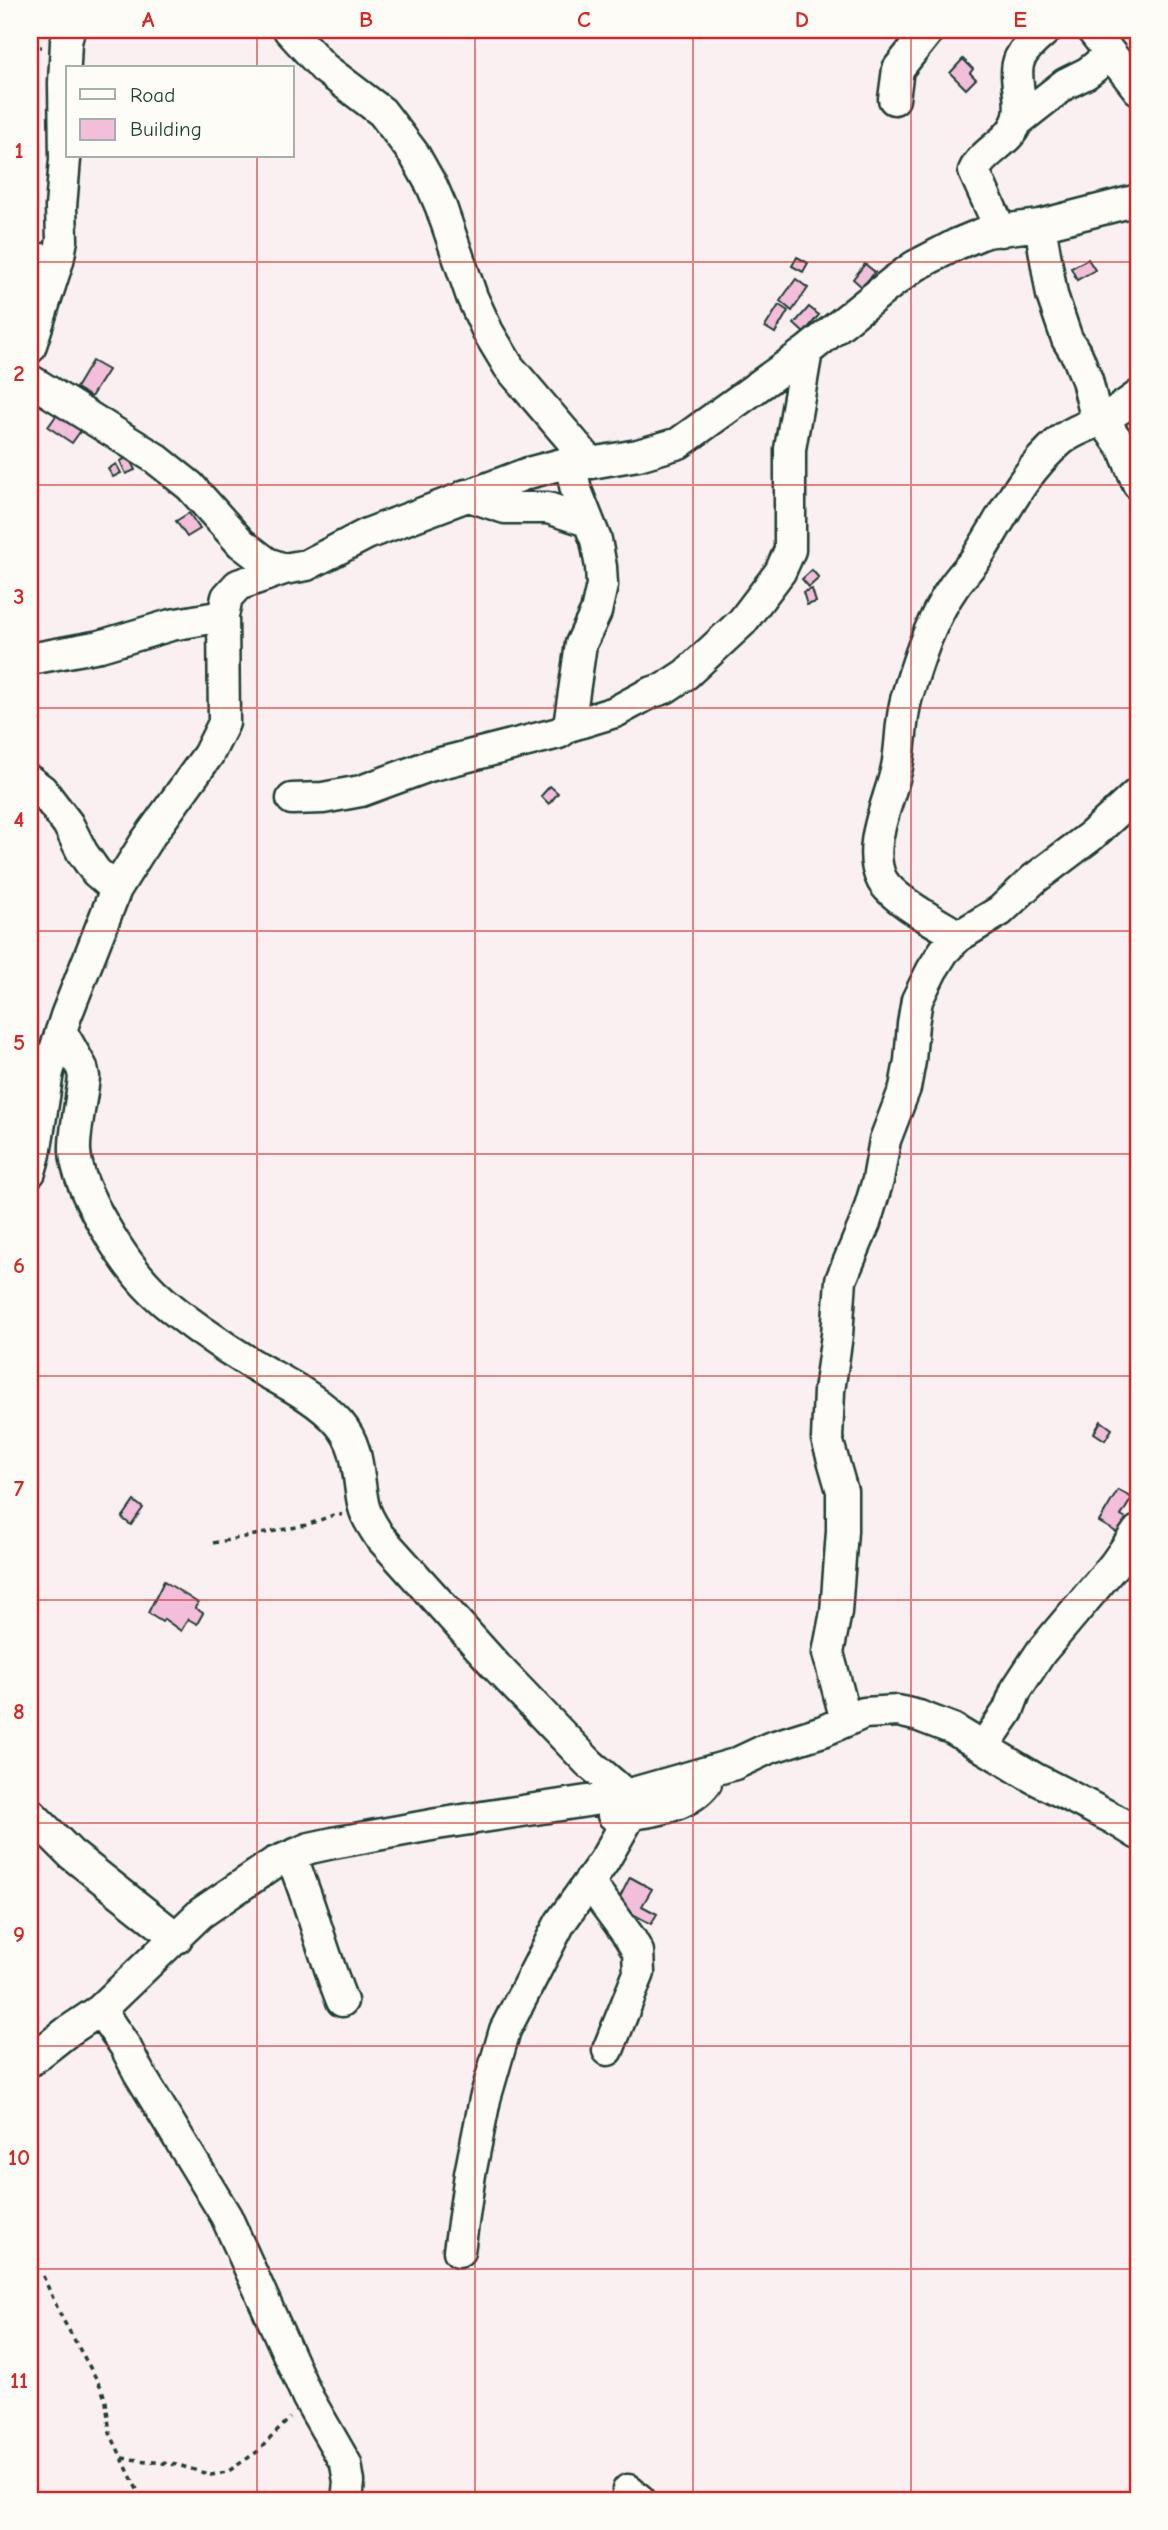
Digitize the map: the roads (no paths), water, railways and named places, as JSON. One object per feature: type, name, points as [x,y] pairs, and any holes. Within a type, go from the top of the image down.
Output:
[{"type":"street","points":[[66,66],[69,30]]},
{"type":"street","points":[[894,99],[898,69],[929,30]]},
{"type":"street","points":[[1001,231],[974,171],[978,163],[1006,138],[1018,121],[1021,113],[1019,61],[1027,48],[1046,30]]},
{"type":"street","points":[[1092,30],[1138,89]]},
{"type":"street","points":[[296,31],[324,68],[382,112],[414,154],[441,207],[472,297],[488,332],[509,367],[581,462],[576,491],[596,540],[602,585],[596,612],[581,644],[569,726]]},
{"type":"street","points":[[1018,121],[1065,84],[1087,73],[1110,55]]},
{"type":"street","points":[[30,348],[44,259],[62,240],[61,206],[66,150]]},
{"type":"street","points":[[238,585],[284,569],[307,565],[366,534],[528,473],[581,462],[638,455],[680,443],[807,351],[855,310],[915,266],[957,243],[986,232],[1040,225],[1138,200]]},
{"type":"street","points":[[1040,225],[1043,255],[1052,295],[1067,339],[1078,356],[1100,420],[1122,448],[1138,484]]},
{"type":"street","points":[[292,799],[323,798],[361,791],[429,766],[548,737],[569,726],[615,712],[665,688],[686,674],[743,622],[765,595],[790,550],[790,449],[807,351]]},
{"type":"street","points":[[30,380],[155,458],[190,486],[241,543],[267,563],[284,569]]},
{"type":"street","points":[[959,936],[908,905],[883,883],[878,870],[877,840],[897,766],[907,695],[938,614],[1022,482],[1039,460],[1062,440],[1138,396]]},
{"type":"street","points":[[466,495],[505,508],[548,508],[587,521]]},
{"type":"street","points":[[30,1171],[36,1154],[48,1072],[61,1031],[116,890],[146,841],[208,755],[224,723],[223,616],[227,597],[238,585],[245,565],[241,543]]},
{"type":"street","points":[[30,659],[100,646],[171,625],[223,616]]},
{"type":"street","points":[[30,781],[42,790],[68,824],[96,872],[116,890]]},
{"type":"street","points":[[846,1720],[828,1653],[836,1612],[842,1531],[842,1491],[827,1438],[829,1391],[841,1280],[865,1223],[878,1180],[885,1140],[905,1088],[918,1000],[944,951],[959,936],[1000,911],[1034,880],[1091,836],[1138,793]]},
{"type":"street","points":[[61,1031],[82,1068],[84,1077],[75,1150],[81,1183],[90,1203],[129,1262],[153,1292],[229,1349],[320,1404],[341,1425],[356,1453],[362,1502],[371,1523],[410,1572],[496,1667],[629,1805]]},
{"type":"street","points":[[984,1746],[1008,1711],[1016,1690],[1041,1652],[1114,1565],[1138,1531]]},
{"type":"street","points":[[30,2061],[100,2010],[201,1913],[274,1863],[310,1848],[437,1824],[537,1811],[583,1801],[629,1805],[864,1713],[898,1711],[936,1722],[984,1746],[1034,1778],[1138,1834]]},
{"type":"street","points":[[459,2251],[472,2162],[499,2048],[527,1984],[560,1923],[589,1882],[629,1805]]},
{"type":"street","points":[[30,1813],[81,1862],[177,1938]]},
{"type":"street","points":[[291,1856],[342,2001]]},
{"type":"street","points":[[589,1882],[638,1952],[639,1973],[608,2050]]},
{"type":"street","points":[[100,2010],[125,2046],[226,2216],[307,2398],[346,2464],[351,2496]]}]
